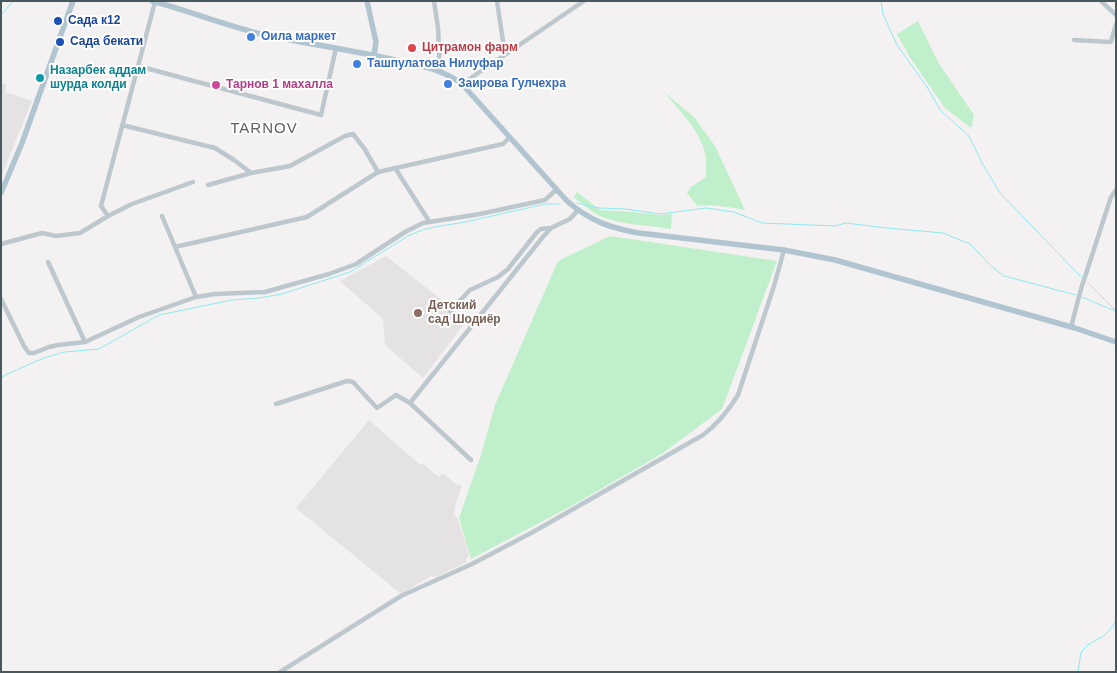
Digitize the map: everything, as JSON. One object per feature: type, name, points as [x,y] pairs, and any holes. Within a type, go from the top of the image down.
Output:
[{"type":"main road","points":[[1,193],[22,143],[74,1]]},
{"type":"main road","points":[[367,1],[376,42],[374,55]]},
{"type":"main road","points":[[156,2],[242,29],[374,55],[440,71],[462,84],[556,190],[578,210],[596,221],[622,230],[639,233],[784,250],[844,263],[1071,327],[1116,342]]},
{"type":"street","points":[[434,1],[438,28],[440,71]]},
{"type":"street","points":[[497,1],[505,55]]},
{"type":"street","points":[[462,84],[584,1]]},
{"type":"street","points":[[1101,1],[1116,15]]},
{"type":"street","points":[[108,216],[101,206],[156,2]]},
{"type":"street","points":[[1074,40],[1110,42],[1116,24]]},
{"type":"street","points":[[138,66],[321,114],[336,48]]},
{"type":"street","points":[[122,126],[215,148],[251,173]]},
{"type":"street","points":[[208,186],[251,173],[290,166],[344,136],[353,134],[378,172]]},
{"type":"street","points":[[174,247],[307,217],[378,172],[503,144],[509,138]]},
{"type":"street","points":[[395,168],[429,222]]},
{"type":"street","points":[[1,244],[42,233],[56,236],[80,233],[132,204],[193,182]]},
{"type":"street","points":[[1,299],[24,346],[29,353],[34,353],[58,344],[85,342],[138,317],[196,298],[215,294],[265,292],[329,274],[356,264],[417,226],[429,222],[480,214],[545,200],[556,190]]},
{"type":"street","points":[[1071,327],[1080,289],[1116,190]]},
{"type":"street","points":[[450,311],[470,290],[503,274],[537,232],[570,219],[578,210]]},
{"type":"street","points":[[162,216],[196,298]]},
{"type":"street","points":[[410,403],[551,228]]},
{"type":"street","points":[[280,672],[402,596],[472,564],[534,532],[714,427],[738,395],[784,250]]},
{"type":"street","points":[[48,262],[85,342]]},
{"type":"street","points":[[276,404],[347,380],[353,382],[377,408],[396,395],[410,403],[471,460]]},
{"type":"shaded area","points":[[1,82],[7,85],[5,92],[32,101],[1,177]]},
{"type":"shaded area","name":"Детский сад Шодиёр","points":[[386,256],[467,320],[423,378],[385,345],[383,319],[340,281]]},
{"type":"shaded area","points":[[369,420],[419,464],[423,464],[439,477],[443,473],[457,485],[462,486],[456,502],[454,516],[457,517],[469,554],[465,563],[436,577],[431,576],[401,594],[296,508]]},
{"type":"green space","points":[[918,21],[938,62],[974,115],[971,128],[945,108],[909,56],[897,34]]},
{"type":"green space","points":[[664,92],[694,117],[715,146],[745,210],[697,206],[687,193],[691,187],[706,177],[705,152],[697,133]]},
{"type":"green space","points":[[577,192],[600,210],[660,215],[672,214],[671,229],[625,223],[600,216],[589,210],[574,197]]},
{"type":"green space","points":[[610,236],[777,261],[722,409],[663,453],[575,504],[471,559],[459,518],[481,455],[495,405],[558,261]]},
{"type":"waterway","points":[[1,15],[13,1]]},
{"type":"waterway","points":[[881,1],[883,14],[897,45],[927,87],[941,111],[968,135],[1000,193],[1081,277]]},
{"type":"waterway","points":[[577,203],[599,208],[626,209],[660,214],[706,208],[734,212],[762,223],[835,226],[846,223],[943,233],[970,244],[991,266],[1004,276],[1076,295]]},
{"type":"waterway","points":[[1,378],[44,358],[64,352],[99,349],[159,315],[232,300],[282,294],[350,272],[408,236],[422,230],[545,204],[560,204]]},
{"type":"waterway","points":[[1087,282],[1116,311]]},
{"type":"waterway","points":[[1082,297],[1115,311]]},
{"type":"waterway","points":[[1078,672],[1081,652],[1089,644],[1104,636],[1116,621]]},
{"type":"place","name":"Сада к12","points":[[58,21]]},
{"type":"place","name":"Оила маркет","points":[[251,37]]},
{"type":"place","name":"Сада бекати","points":[[60,42]]},
{"type":"place","name":"Цитрамон фарм","points":[[412,48]]},
{"type":"place","name":"Ташпулатова Нилуфар","points":[[357,64]]},
{"type":"place","name":"Назарбек аддам шурда колди","points":[[40,78]]},
{"type":"place","name":"Заирова Гулчехра","points":[[448,84]]},
{"type":"place","name":"Тарнов 1 махалла","points":[[216,85]]},
{"type":"place","name":"Детский сад Шодиёр","points":[[418,313]]},
{"type":"district","name":"TARNOV","points":[[264,129]]}]
